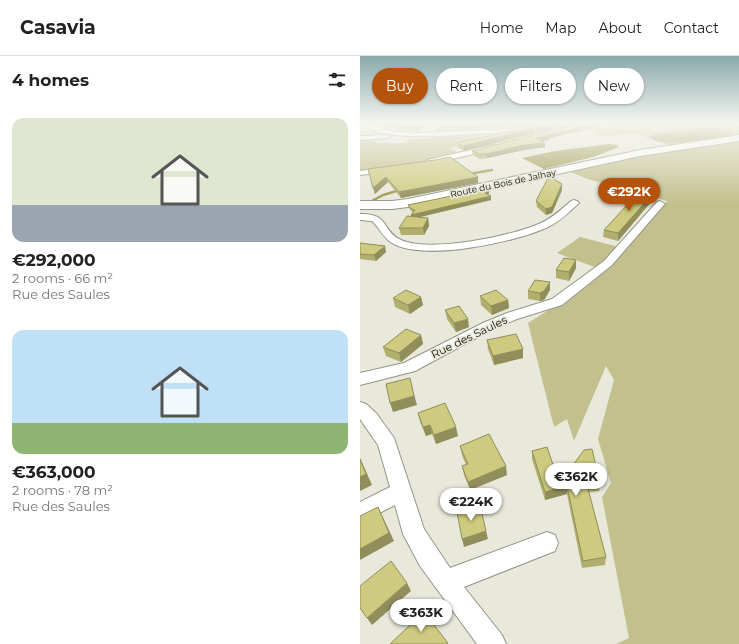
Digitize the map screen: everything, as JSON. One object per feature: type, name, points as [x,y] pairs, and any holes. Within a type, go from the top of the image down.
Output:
[{"type":"main road","name":"Route du Bois de Jalhay","points":[[361,210],[425,200],[640,153],[663,149]]},
{"type":"street","points":[[421,164],[481,149]]},
{"type":"street","points":[[360,173],[395,168]]},
{"type":"street","points":[[361,210],[379,222],[394,240],[406,245],[438,247],[459,246],[510,236],[543,226],[555,219],[574,203]]},
{"type":"street","name":"Rue des Saules","points":[[360,379],[409,367],[488,326],[512,316],[557,302],[608,263],[660,204]]},
{"type":"street","points":[[360,409],[370,418],[387,443],[414,534],[428,558],[445,582],[493,644]]},
{"type":"street","points":[[360,513],[401,491]]},
{"type":"street","points":[[445,582],[547,543]]},
{"type":"shaded area","points":[[360,149],[452,149],[458,153],[418,163],[360,170]]},
{"type":"shaded area","points":[[567,149],[613,149],[593,157],[544,169],[522,158]]},
{"type":"shaded area","points":[[662,149],[739,149],[739,644],[616,644],[629,638],[602,497],[611,483],[598,439],[614,380],[606,366],[574,441],[567,419],[554,427],[528,323],[587,286],[614,263],[667,201],[588,179],[565,170]]},
{"type":"shaded area","points":[[580,237],[619,247],[597,268],[557,253]]},
{"type":"building","points":[[478,149],[505,149],[486,154],[479,154],[472,151]]},
{"type":"building","points":[[450,157],[478,177],[399,192],[386,177],[373,188],[368,169]]},
{"type":"building","points":[[549,176],[562,184],[552,207],[546,209],[536,201]]},
{"type":"building","points":[[654,186],[657,189],[618,233],[604,230],[628,204]]},
{"type":"building","points":[[490,188],[485,193],[491,196],[411,215],[415,210],[408,205]]},
{"type":"building","points":[[407,216],[428,218],[423,228],[399,228]]},
{"type":"building","points":[[360,243],[385,246],[374,255],[360,254]]},
{"type":"building","points":[[564,258],[576,260],[569,272],[556,270]]},
{"type":"building","points":[[535,280],[550,282],[544,291],[540,293],[528,291]]},
{"type":"building","points":[[406,290],[421,297],[408,305],[393,298]]},
{"type":"building","points":[[496,290],[508,300],[491,306],[480,296]]},
{"type":"building","points":[[459,306],[468,319],[454,323],[445,310]]},
{"type":"building","points":[[406,329],[421,335],[399,353],[383,347]]},
{"type":"building","points":[[516,334],[523,349],[493,356],[487,340]]},
{"type":"building","points":[[410,378],[414,396],[390,403],[386,384]]},
{"type":"building","points":[[445,403],[456,427],[434,435],[430,425],[423,427],[418,413]]},
{"type":"building","points":[[489,434],[506,466],[468,482],[462,466],[468,464],[460,446]]},
{"type":"building","points":[[547,447],[558,479],[573,465],[584,450],[592,449],[600,483],[587,485],[606,557],[583,561],[567,486],[545,492],[532,451]]},
{"type":"building","points":[[360,459],[366,474],[360,477]]},
{"type":"building","points":[[480,505],[486,531],[462,539],[457,512]]},
{"type":"building","points":[[378,507],[389,533],[360,549],[360,516]]},
{"type":"building","points":[[391,561],[407,583],[367,618],[360,608],[360,586]]},
{"type":"building","points":[[424,612],[448,643],[390,644]]},
{"type":"waterway","points":[[469,174],[492,170]]},
{"type":"waterway","points":[[368,203],[383,195],[400,190]]}]
